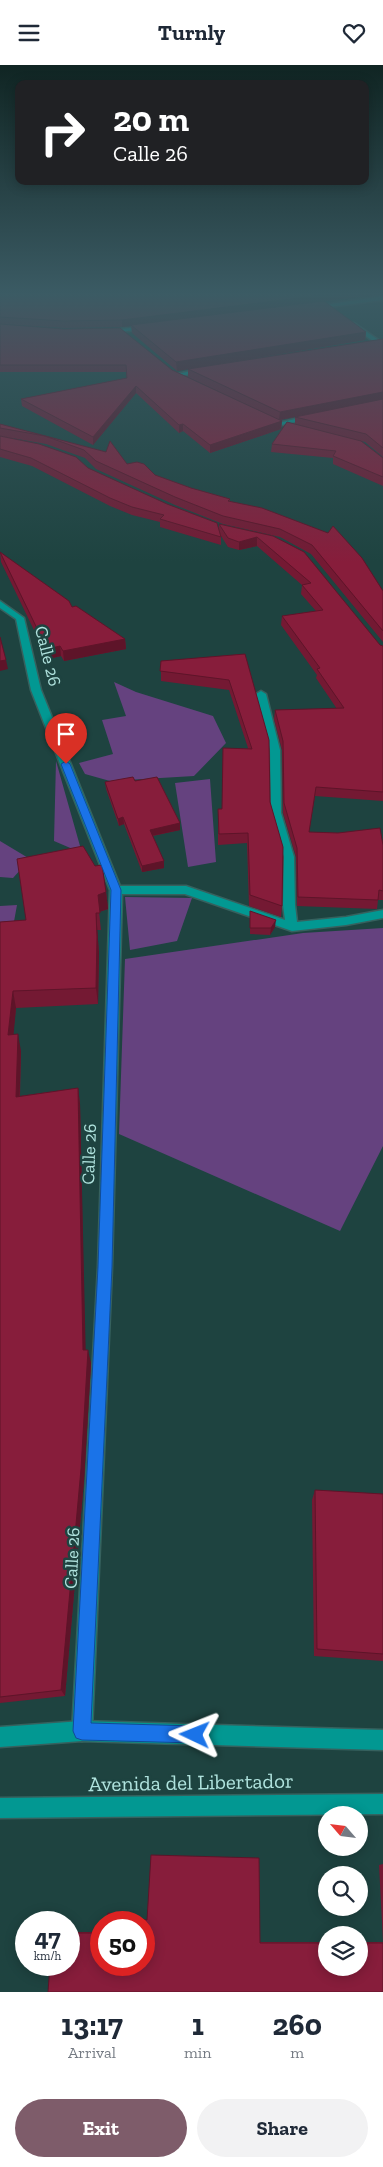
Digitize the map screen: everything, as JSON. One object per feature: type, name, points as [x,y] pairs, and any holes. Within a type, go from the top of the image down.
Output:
[{"type":"street","points":[[277,424],[316,416]]},
{"type":"street","points":[[269,420],[296,429]]},
{"type":"street","name":"Calle 26","points":[[0,604],[20,618],[36,691],[116,890],[105,1267],[82,1731]]},
{"type":"street","points":[[261,694],[275,749],[276,813],[289,857],[289,905],[292,927]]},
{"type":"street","points":[[116,890],[186,890],[292,927],[346,921],[383,914]]},
{"type":"street","points":[[0,1737],[82,1731],[383,1740]]},
{"type":"street","name":"Avenida del Libertador","points":[[0,1808],[383,1804]]},
{"type":"shaded area","points":[[114,682],[136,692],[213,716],[226,743],[194,776],[110,781],[85,774],[79,763],[113,754],[102,720],[126,716]]},
{"type":"shaded area","points":[[56,761],[82,853],[54,841]]},
{"type":"shaded area","points":[[210,779],[216,862],[188,867],[175,783]]},
{"type":"shaded area","points":[[0,841],[30,859],[13,878],[0,877]]},
{"type":"shaded area","points":[[125,897],[192,898],[177,941],[130,950]]},
{"type":"shaded area","points":[[17,905],[9,949],[0,951],[0,906]]},
{"type":"shaded area","points":[[383,928],[383,1146],[340,1231],[119,1134],[125,959],[303,933]]},
{"type":"building","points":[[107,382],[198,382],[282,421],[210,445],[183,424],[179,425],[136,386],[93,437],[21,399]]},
{"type":"building","points":[[216,382],[383,382],[383,392],[280,412]]},
{"type":"building","points":[[383,399],[383,448],[366,434],[295,417]]},
{"type":"building","points":[[287,422],[361,441],[383,458],[383,477],[333,456],[336,451],[272,444]]},
{"type":"building","points":[[0,424],[106,452],[110,441],[127,464],[137,462],[144,464],[155,475],[230,499],[228,501],[262,508],[328,533],[333,526],[362,558],[383,591],[383,631],[312,545],[280,529],[223,516],[175,497],[96,461],[84,450],[45,436],[0,428]]},
{"type":"building","points":[[0,436],[39,444],[76,457],[88,468],[167,504],[217,523],[221,537],[160,519],[164,515],[132,507],[110,498],[31,458],[0,449]]},
{"type":"building","points":[[219,524],[273,536],[304,552],[380,645],[383,646],[383,792],[316,787],[309,832],[338,833],[380,828],[383,845],[383,891],[379,890],[378,900],[298,897],[297,848],[284,803],[283,741],[275,710],[344,708],[317,669],[320,668],[282,616],[323,610],[302,585],[311,583],[257,537],[239,542],[228,538]]},
{"type":"building","points":[[0,552],[69,601],[72,607],[76,606],[125,639],[63,651],[60,646],[47,649]]},
{"type":"building","points":[[0,637],[6,660],[0,661]]},
{"type":"building","points":[[245,654],[269,740],[270,802],[283,847],[282,906],[250,895],[248,833],[219,834],[218,809],[222,809],[223,748],[252,749],[229,680],[160,671],[161,661]]},
{"type":"building","points":[[133,777],[135,781],[157,777],[180,823],[150,830],[164,861],[142,866],[123,817],[118,819],[105,782]]},
{"type":"building","points":[[83,846],[95,866],[102,865],[106,892],[98,895],[100,913],[96,913],[96,988],[13,991],[8,1035],[18,1034],[16,1097],[78,1088],[83,1350],[88,1350],[81,1469],[61,1690],[0,1697],[0,922],[26,920],[17,859]]},
{"type":"building","points":[[250,911],[276,920],[271,928],[250,928]]},
{"type":"building","points":[[315,1490],[383,1494],[383,1654],[317,1649]]},
{"type":"building","points":[[151,1855],[259,1858],[260,1943],[318,1943],[318,1976],[368,1976],[368,1943],[383,1943],[383,1992],[48,1992],[49,1976],[80,1976],[80,1933],[90,1933],[90,1976],[155,1976],[155,1911],[148,1911]]},
{"type":"route","points":[[66,764],[116,890],[105,1267],[82,1731],[195,1735]]}]
